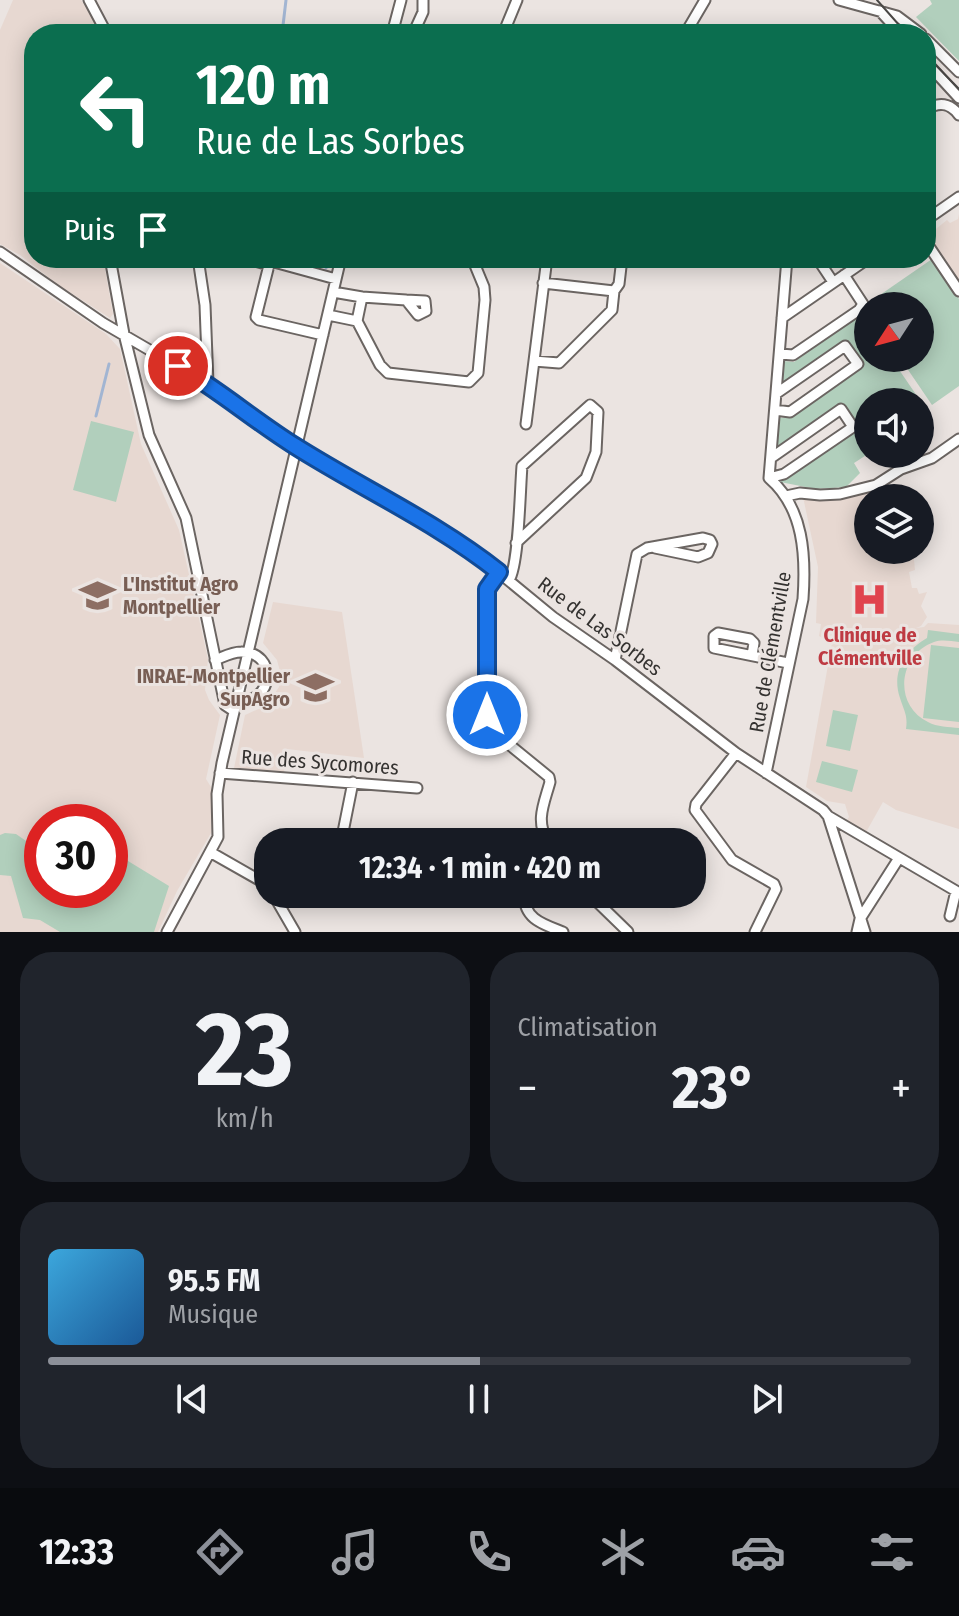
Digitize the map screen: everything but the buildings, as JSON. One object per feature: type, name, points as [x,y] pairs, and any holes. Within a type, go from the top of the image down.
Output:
[{"type":"street","points":[[89,0],[102,24]]},
{"type":"street","points":[[418,24],[423,12],[423,0]]},
{"type":"street","points":[[507,24],[517,0]]},
{"type":"street","points":[[691,24],[705,0]]},
{"type":"street","points":[[839,0],[861,2],[909,24]]},
{"type":"street","points":[[401,4],[409,16],[423,12]]},
{"type":"street","points":[[395,24],[401,4]]},
{"type":"street","points":[[880,11],[889,24]]},
{"type":"street","points":[[936,49],[959,72]]},
{"type":"street","points":[[936,73],[959,98]]},
{"type":"street","points":[[936,107],[951,106],[959,115]]},
{"type":"street","points":[[936,213],[959,197]]},
{"type":"street","name":"Rue de Las Sorbes","points":[[0,252],[68,300],[208,384],[297,447],[392,500],[499,572],[553,617],[615,660],[736,753],[812,802],[828,816],[956,891],[950,916]]},
{"type":"street","points":[[936,257],[959,291]]},
{"type":"street","points":[[112,268],[124,334],[149,435],[186,518],[215,660],[225,705],[235,706],[259,695],[268,680],[260,659],[248,653],[236,652],[215,660]]},
{"type":"street","points":[[199,268],[205,305],[208,384]]},
{"type":"street","points":[[268,268],[256,317],[323,335]]},
{"type":"street","points":[[296,268],[336,279]]},
{"type":"street","points":[[167,932],[218,837],[220,773],[339,268]]},
{"type":"street","points":[[362,297],[357,321],[380,365],[388,373],[469,382],[478,373],[485,300],[484,287],[476,268]]},
{"type":"street","points":[[526,424],[545,268]]},
{"type":"street","points":[[534,361],[559,363],[612,310],[621,268]]},
{"type":"street","points":[[771,458],[841,409],[853,427],[784,474],[769,478],[786,268]]},
{"type":"street","points":[[824,268],[833,282]]},
{"type":"street","points":[[782,318],[854,268]]},
{"type":"street","points":[[780,354],[793,355],[859,310],[863,304],[844,275]]},
{"type":"street","points":[[543,283],[614,291]]},
{"type":"street","points":[[333,292],[406,300]]},
{"type":"street","points":[[328,315],[357,321]]},
{"type":"street","points":[[775,410],[790,412],[858,364],[845,346],[777,393]]},
{"type":"street","points":[[509,580],[513,574],[522,466],[590,405],[598,412],[596,452],[586,478],[516,543]]},
{"type":"street","points":[[786,496],[800,493],[840,494],[876,485],[901,469],[932,458],[959,439]]},
{"type":"street","name":"Rue de Clémentville","points":[[766,773],[803,599],[805,571],[802,539],[786,496],[769,478]]},
{"type":"street","points":[[615,660],[637,556],[644,549],[703,538],[712,544],[708,553],[701,557],[655,548]]},
{"type":"street","points":[[499,572],[487,589],[488,721],[495,733],[549,777],[541,828]]},
{"type":"street","points":[[752,655],[788,663]]},
{"type":"street","points":[[736,753],[696,804],[695,810],[732,860],[774,884],[776,889],[755,932]]},
{"type":"street","name":"Rue des Sycomores","points":[[220,773],[417,788]]},
{"type":"street","points":[[344,828],[353,782]]},
{"type":"street","points":[[828,816],[865,932]]},
{"type":"street","points":[[210,852],[254,877]]},
{"type":"street","points":[[857,932],[860,919],[899,858]]},
{"type":"street","points":[[281,908],[295,932]]},
{"type":"street","points":[[526,908],[534,919],[563,932]]},
{"type":"street","points":[[603,908],[628,932]]},
{"type":"shaded area","points":[[13,0],[81,0],[96,24],[24,24],[24,258],[0,244],[0,30]]},
{"type":"shaded area","points":[[959,214],[959,283],[936,251],[936,229],[947,220],[950,223],[958,219]]},
{"type":"shaded area","name":"L'Institut Agro Montpellier","points":[[0,263],[106,334],[120,349],[141,444],[179,530],[208,659],[205,690],[220,715],[206,779],[211,787],[211,833],[177,891],[158,932],[0,932]]},
{"type":"shaded area","points":[[37,268],[105,268],[113,314],[110,318]]},
{"type":"shaded area","points":[[854,494],[854,564],[914,564],[915,570],[909,572],[912,588],[917,588],[919,594],[927,592],[921,606],[927,617],[916,628],[924,627],[928,623],[959,625],[959,829],[896,810],[883,802],[865,834],[845,823],[849,817],[845,804],[827,801],[806,787],[832,643],[819,636],[821,624],[816,623],[818,567],[803,497]]},
{"type":"shaded area","name":"INRAE-Montpellier SupAgro","points":[[273,602],[342,612],[364,758],[287,749],[284,772],[234,768],[245,715],[267,705],[279,687],[281,675],[277,660],[263,643]]},
{"type":"green space","points":[[930,0],[959,0],[959,61],[936,37],[936,24],[923,24],[916,17],[932,4]]},
{"type":"green space","points":[[936,265],[959,299],[959,386],[934,404],[934,388],[920,388],[910,372],[934,372],[934,292],[884,292],[919,268],[936,268]]},
{"type":"green space","points":[[854,319],[854,357],[843,342],[783,383],[783,361],[794,362]]},
{"type":"green space","points":[[854,371],[901,372],[912,388],[854,388],[854,421],[841,404],[776,447],[779,418],[791,417]]},
{"type":"green space","points":[[91,421],[134,432],[116,502],[73,490]]},
{"type":"green space","points":[[854,429],[854,468],[860,473],[846,487],[816,489],[780,482]]},
{"type":"green space","points":[[928,630],[959,634],[959,642],[937,641],[922,648],[907,669],[905,693],[917,714],[935,725],[959,728],[959,735],[906,729],[897,679],[906,656],[927,638]]},
{"type":"green space","points":[[931,645],[959,648],[959,722],[923,718]]},
{"type":"green space","points":[[833,710],[858,715],[850,751],[826,746]]},
{"type":"green space","points":[[822,761],[858,770],[852,792],[816,782]]},
{"type":"green space","points":[[16,834],[24,840],[24,908],[128,908],[128,861],[169,886],[154,932],[60,932],[40,920],[23,918],[11,876],[0,875],[0,835]]},
{"type":"waterway","points":[[283,24],[286,0]]},
{"type":"waterway","points":[[96,416],[109,364]]},
{"type":"tram line","points":[[877,0],[898,24]]},
{"type":"tram line","points":[[936,65],[959,89]]},
{"type":"place","name":"L'Institut Agro Montpellier","points":[[97,595]]},
{"type":"place","name":"Clinique de Clémentville","points":[[870,600]]},
{"type":"place","name":"INRAE-Montpellier SupAgro","points":[[316,688]]},
{"type":"route","points":[[178,366],[297,447],[392,500],[499,572],[487,589],[487,715]]}]
